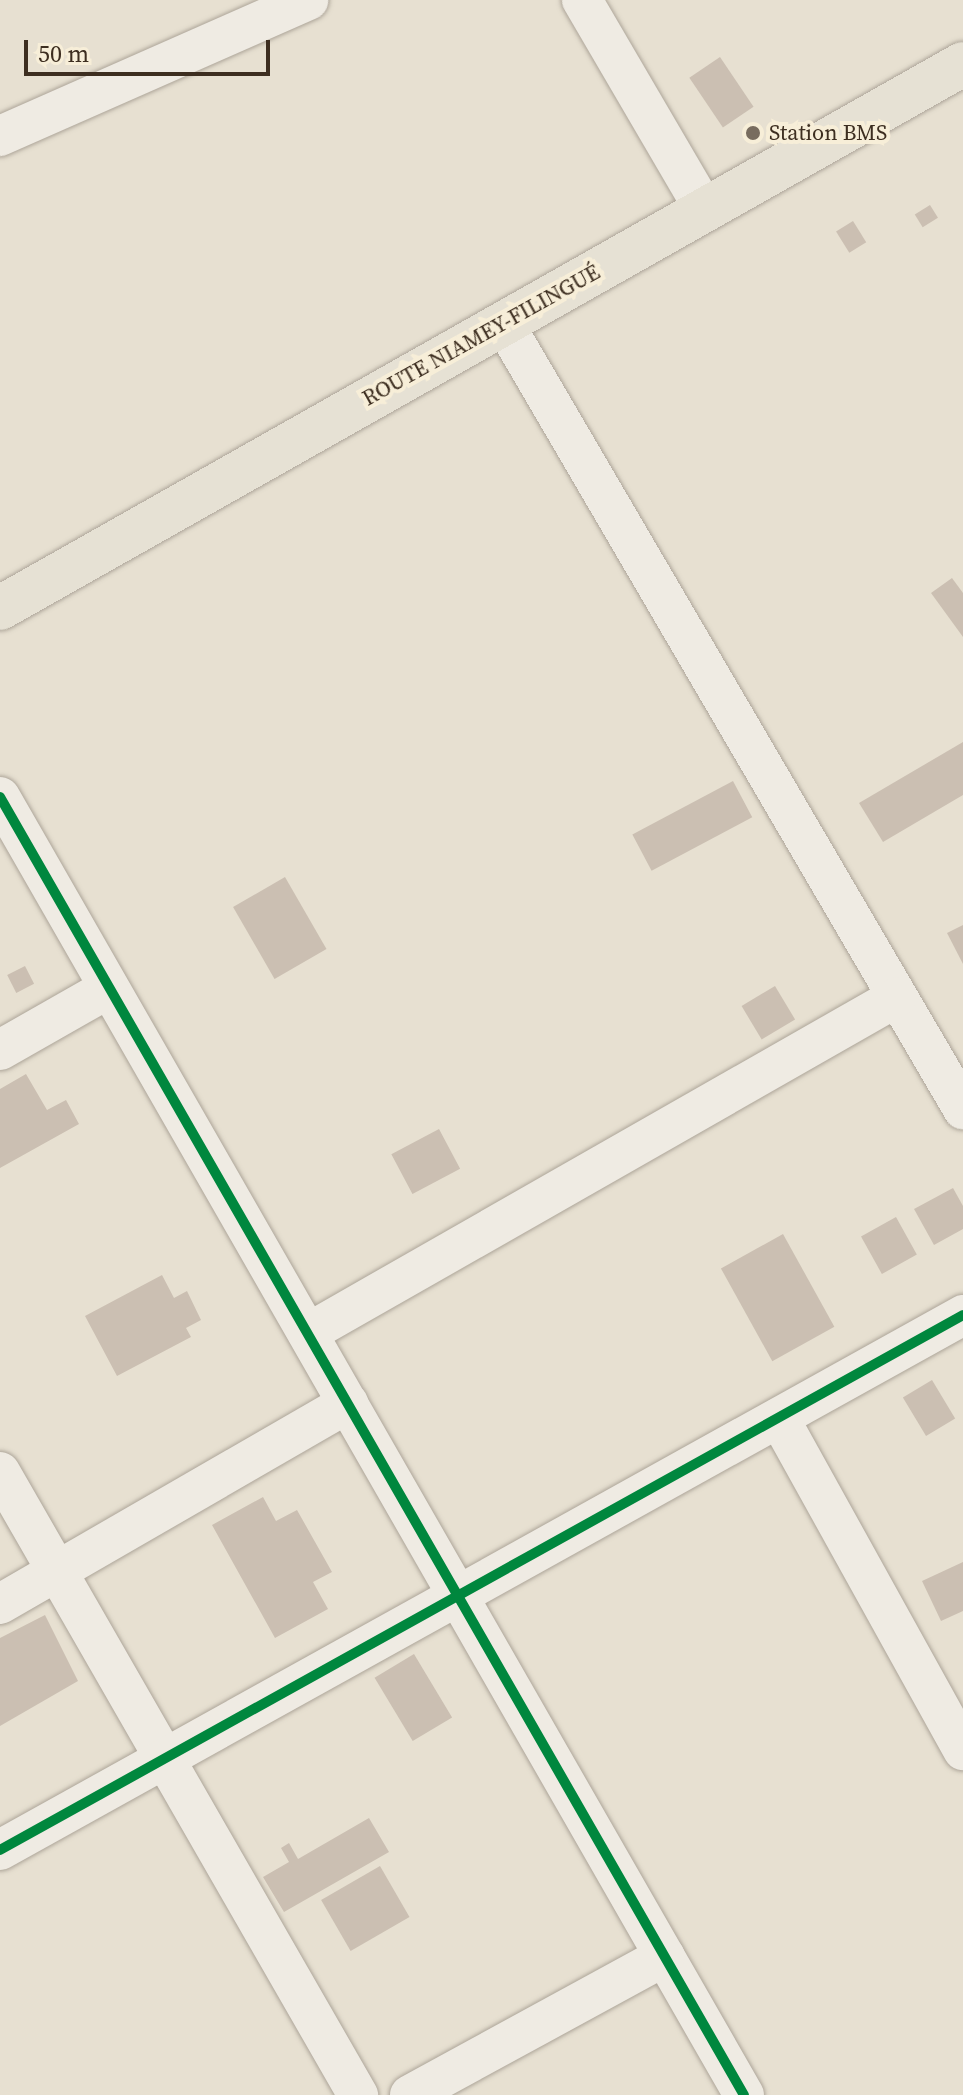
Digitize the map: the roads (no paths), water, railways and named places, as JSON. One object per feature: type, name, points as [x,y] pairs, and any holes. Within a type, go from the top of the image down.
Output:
[{"type":"main road","name":"ROUTE NIAMEY-FILINGUÉ","points":[[0,608],[963,64]]},
{"type":"street","points":[[0,136],[308,0]]},
{"type":"street","points":[[582,0],[704,209]]},
{"type":"street","points":[[503,322],[963,1109]]},
{"type":"street","points":[[0,797],[744,2095]]},
{"type":"street","points":[[0,1050],[109,988]]},
{"type":"street","points":[[308,1333],[897,997]]},
{"type":"street","points":[[0,1850],[963,1315]]},
{"type":"street","points":[[0,1604],[348,1403]]},
{"type":"street","points":[[779,1418],[963,1750]]},
{"type":"street","points":[[0,1472],[358,2095]]},
{"type":"street","points":[[410,2095],[665,1956]]},
{"type":"place","name":"Station BMS","points":[[753,133]]}]
